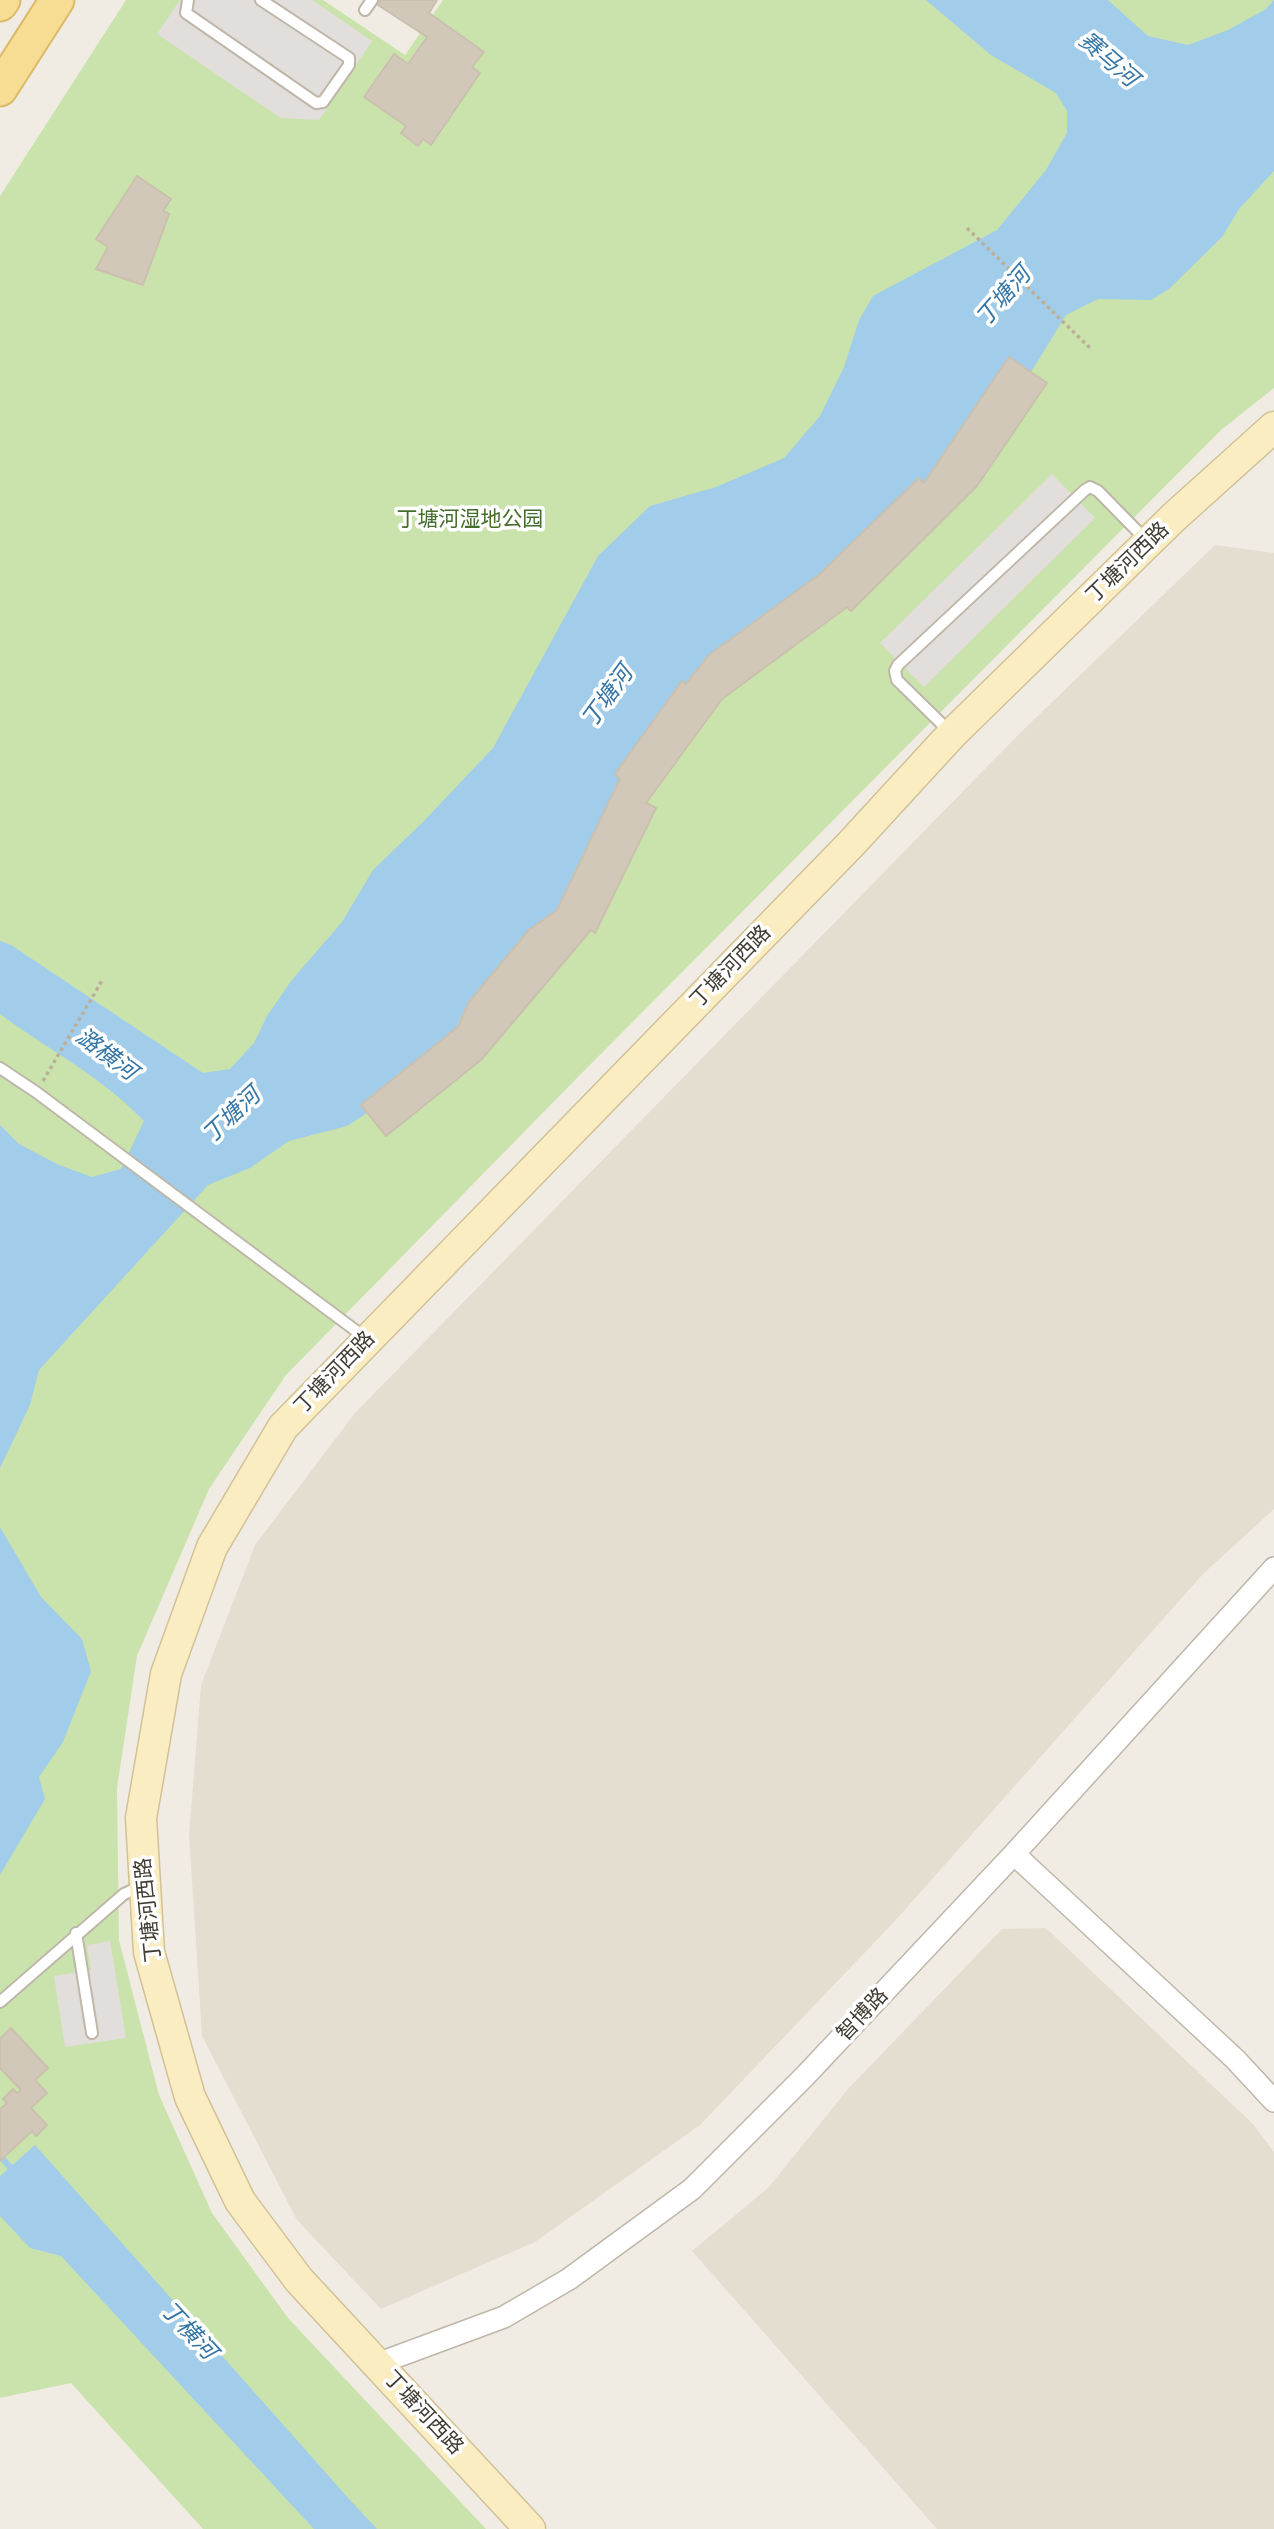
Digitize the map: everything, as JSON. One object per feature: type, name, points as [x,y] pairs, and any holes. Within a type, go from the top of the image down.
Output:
[{"type":"main road","points":[[0,5],[3,0]]},
{"type":"main road","points":[[0,89],[57,0]]},
{"type":"street","name":"丁塘河西路","points":[[530,2529],[299,2280],[240,2201],[190,2097],[149,1952],[141,1818],[166,1674],[212,1547],[283,1427],[840,855],[952,734],[1148,543],[1271,435]]},
{"type":"street","name":"智博路","points":[[377,2364],[504,2317],[569,2279],[692,2189],[805,2076],[1014,1854],[1274,1568]]},
{"type":"street","points":[[1014,1854],[1235,2059],[1274,2101]]},
{"type":"lane","points":[[188,0],[186,13],[316,103],[323,102],[349,65],[349,58],[261,0]]},
{"type":"lane","points":[[365,10],[372,0]]},
{"type":"lane","points":[[952,734],[897,680],[895,671],[898,665],[1090,487],[1098,491],[1148,543]]},
{"type":"lane","points":[[0,1068],[116,1151],[367,1339]]},
{"type":"lane","points":[[0,2002],[76,1933],[124,1894],[145,1884]]},
{"type":"lane","points":[[76,1933],[92,2034]]},
{"type":"path","points":[[967,228],[1092,350]]},
{"type":"path","points":[[36,1092],[103,979]]},
{"type":"shaded area","points":[[180,0],[312,0],[372,41],[319,120],[281,118],[157,34]]},
{"type":"shaded area","points":[[1052,474],[1095,518],[924,687],[880,643]]},
{"type":"shaded area","points":[[1215,545],[1274,553],[1274,1509],[1203,1574],[894,1922],[700,2125],[535,2242],[381,2309],[297,2220],[202,2036],[189,1835],[201,1685],[255,1545],[355,1413],[1020,733]]},
{"type":"shaded area","points":[[1046,1928],[1253,2124],[1274,2152],[1274,2529],[937,2529],[692,2251],[768,2188],[848,2089],[1002,1929]]},
{"type":"shaded area","points":[[110,1941],[126,2038],[65,2047],[54,1976],[91,1970],[87,1945]]},
{"type":"green space","name":"丁塘河湿地公园","points":[[126,0],[323,0],[405,55],[443,0],[1274,0],[1274,388],[1221,430],[286,1375],[209,1489],[137,1656],[117,1788],[119,1940],[159,2095],[212,2213],[288,2318],[486,2529],[203,2529],[71,2383],[0,2398],[0,196]]},
{"type":"water","points":[[926,0],[1108,0],[1148,36],[1188,45],[1228,30],[1266,9],[1274,0],[1274,171],[1239,209],[1222,237],[1169,289],[1151,300],[1098,299],[1066,315],[1031,372],[1009,358],[933,469],[930,489],[918,478],[699,693],[682,682],[615,774],[622,780],[555,913],[529,930],[469,1002],[456,1028],[361,1104],[367,1113],[347,1126],[289,1141],[250,1168],[208,1185],[39,1370],[30,1405],[0,1468],[0,1125],[19,1144],[59,1165],[92,1177],[121,1169],[144,1121],[93,1077],[0,1014],[0,941],[11,945],[203,1073],[230,1069],[254,1043],[267,1016],[291,981],[342,922],[373,870],[493,748],[598,556],[650,506],[716,487],[784,458],[820,416],[844,367],[859,320],[873,296],[997,230],[1046,170],[1067,133],[1067,111],[1056,93],[991,55]]},
{"type":"water","points":[[0,1527],[41,1597],[82,1639],[91,1671],[63,1742],[39,1777],[45,1799],[0,1875]]},
{"type":"water","points":[[35,2145],[377,2529],[314,2529],[61,2256],[30,2248],[0,2216],[0,2176]]},
{"type":"building","points":[[380,0],[437,0],[429,13],[484,52],[472,67],[480,73],[431,145],[423,139],[418,146],[401,133],[406,126],[364,97],[394,54],[408,64],[427,37],[378,5]]},
{"type":"building","points":[[137,176],[171,199],[163,211],[169,214],[143,285],[96,269],[108,247],[96,239]]},
{"type":"building","points":[[1009,357],[1047,383],[977,486],[851,611],[847,607],[722,699],[646,803],[656,808],[595,933],[591,930],[481,1060],[386,1136],[361,1105],[458,1027],[469,1002],[529,930],[557,910],[620,779],[615,774],[682,681],[686,684],[709,655],[820,574],[919,478],[924,483]]},
{"type":"building","points":[[11,2028],[48,2068],[35,2080],[47,2093],[31,2108],[47,2125],[36,2136],[32,2131],[0,2161],[0,2109],[7,2103],[3,2099],[13,2089],[17,2093],[21,2090],[0,2068],[0,2039]]},
{"type":"waterway","name":"丁横河","points":[[0,2156],[15,2173]]},
{"type":"water label","name":"赛马河","points":[[1108,60]]},
{"type":"water label","name":"丁塘河","points":[[1004,297]]},
{"type":"water label","name":"丁塘河","points":[[608,697]]},
{"type":"water label","name":"潞横河","points":[[106,1055]]},
{"type":"water label","name":"丁塘河","points":[[232,1116]]}]
